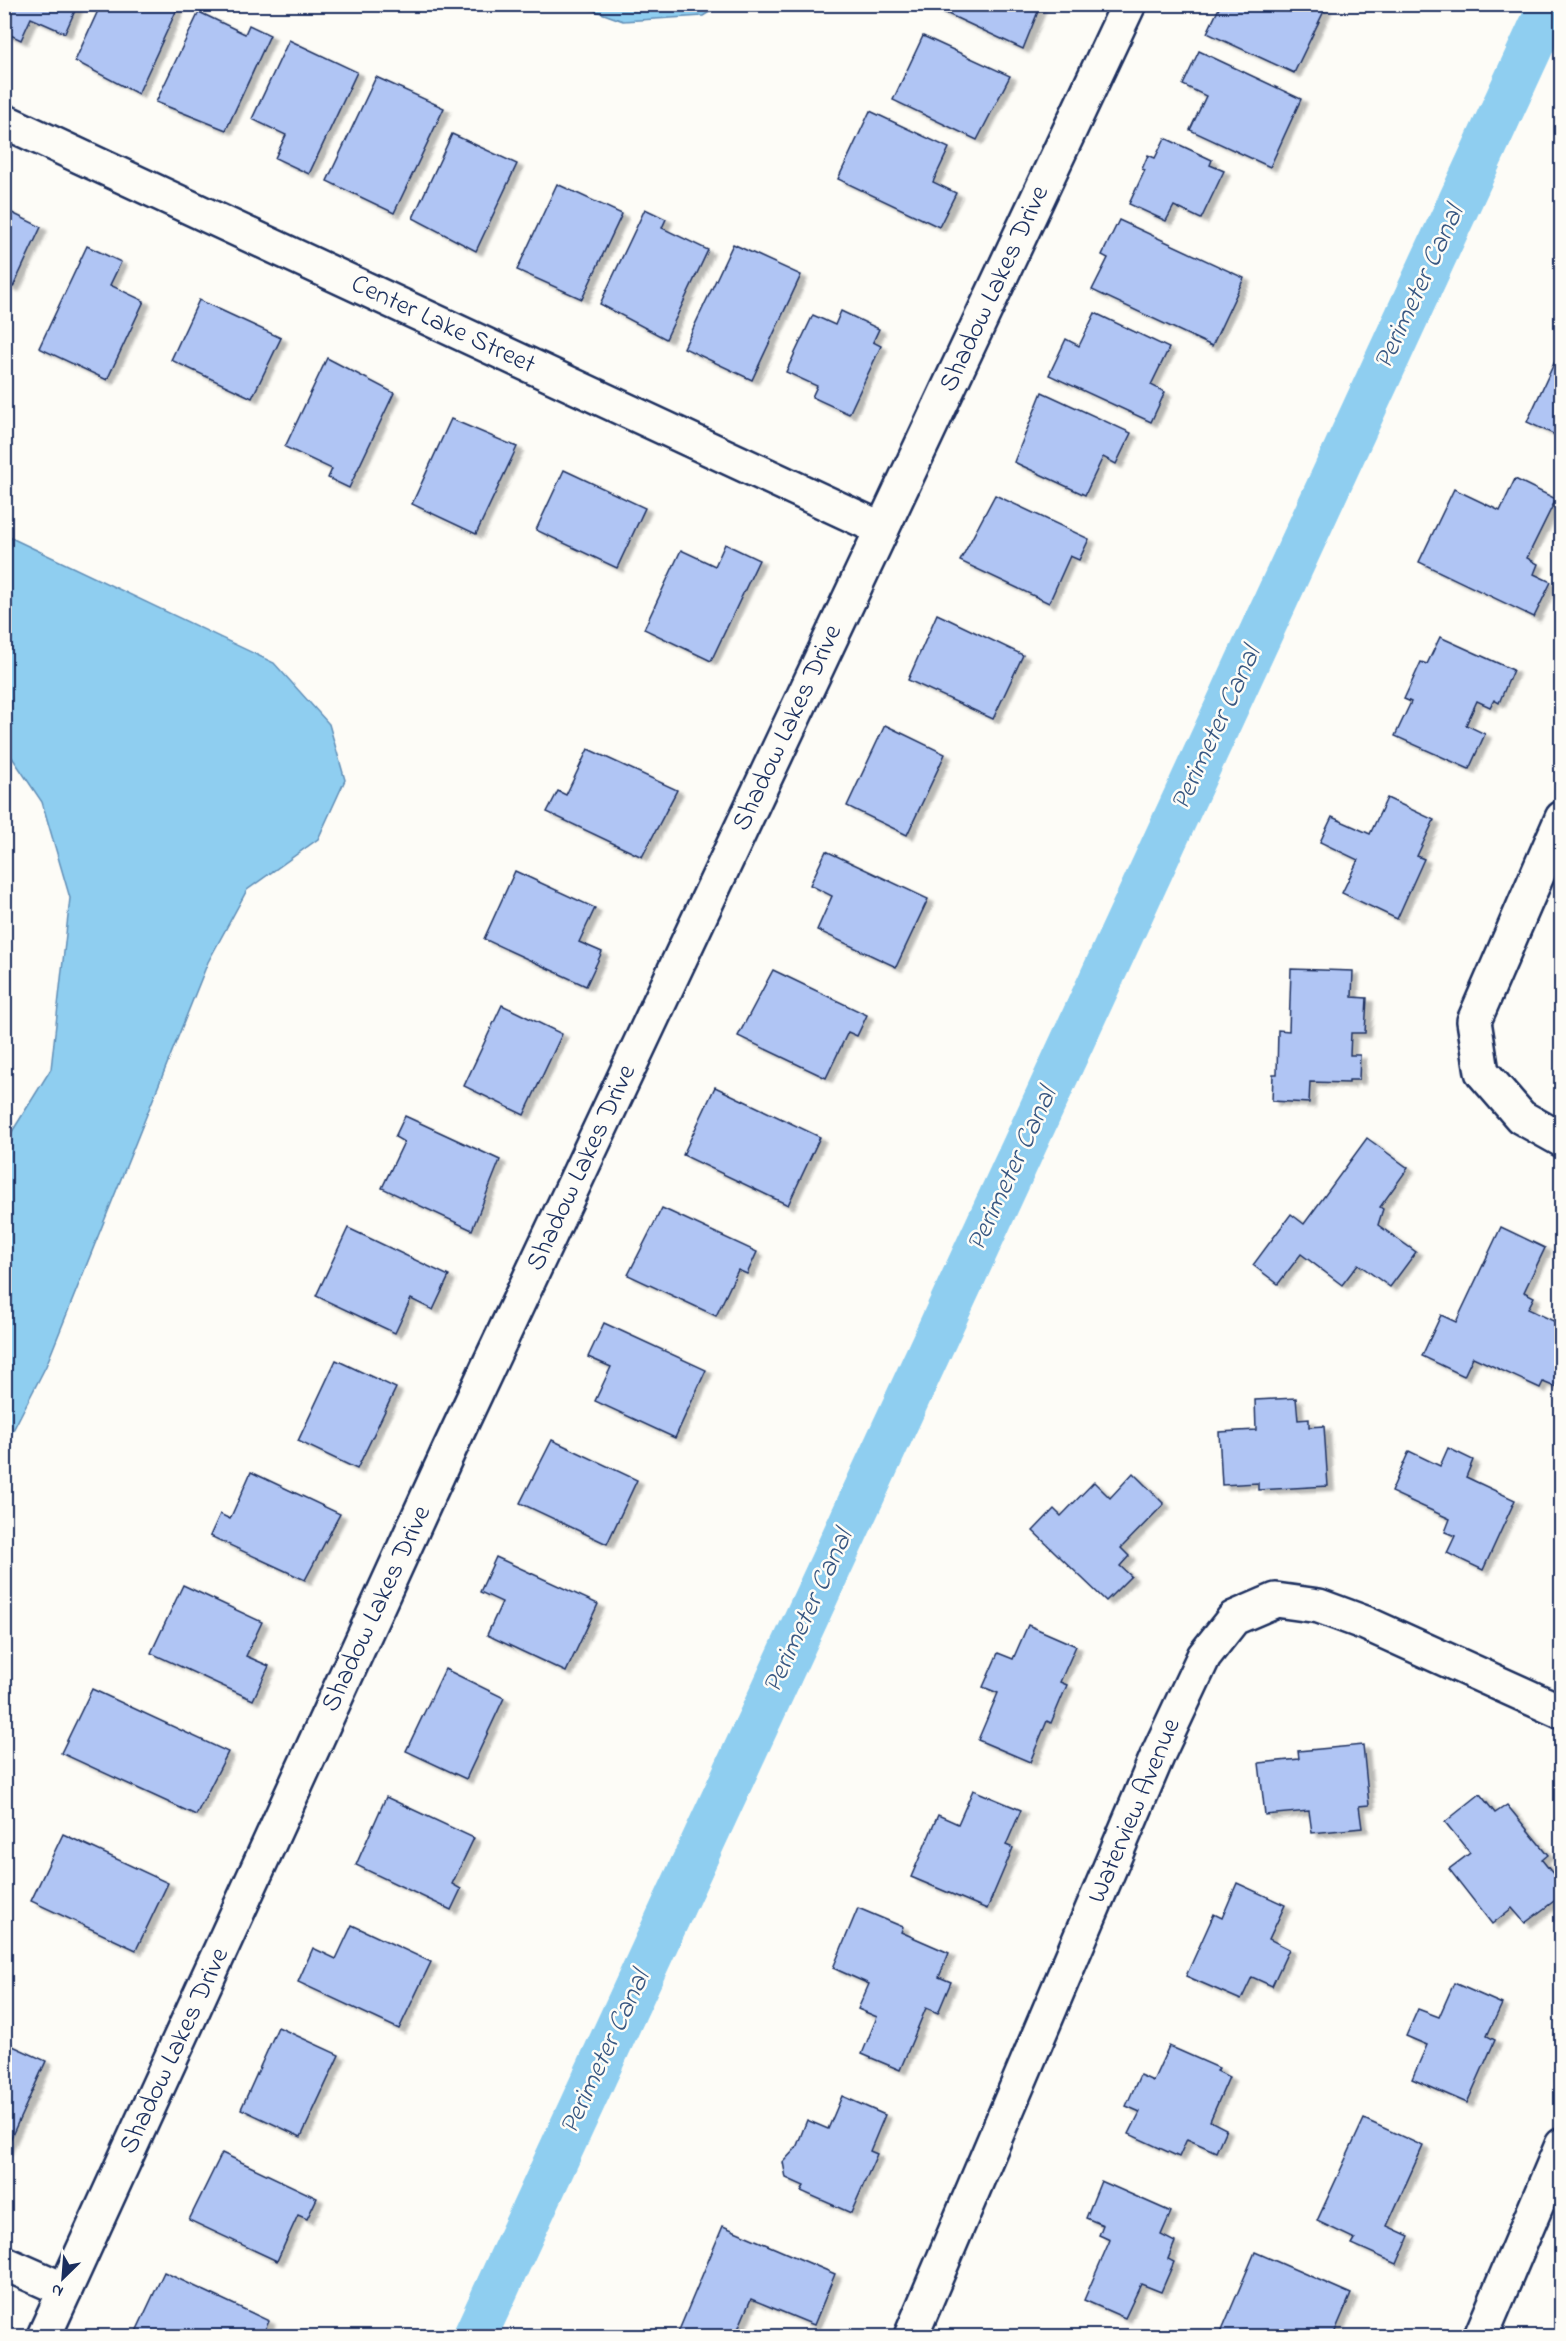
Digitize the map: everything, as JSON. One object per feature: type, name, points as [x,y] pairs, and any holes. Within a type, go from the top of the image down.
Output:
[{"type":"street","name":"Shadow Lakes Drive","points":[[44,2337],[449,1450],[1129,4]]},
{"type":"street","name":"Center Lake Street","points":[[4,121],[882,529]]},
{"type":"street","points":[[1562,818],[1474,1021],[1482,1072],[1521,1117],[1562,1140]]},
{"type":"street","name":"Waterview Avenue","points":[[911,2337],[1159,1752],[1204,1656],[1234,1618],[1276,1600],[1319,1606],[1365,1623],[1562,1712]]},
{"type":"street","points":[[1481,2337],[1562,2145]]},
{"type":"street","points":[[4,2263],[65,2290]]},
{"type":"water","points":[[721,4],[703,16],[623,21],[579,5]]},
{"type":"water","points":[[5,535],[274,663],[329,724],[345,780],[318,839],[247,890],[208,962],[46,1366],[5,1446],[5,1143],[51,1069],[70,898],[42,802],[5,747]]},
{"type":"building","points":[[4,4],[78,4],[65,33],[31,18],[21,40],[4,32]]},
{"type":"building","points":[[101,4],[173,4],[178,7],[138,94],[75,61]]},
{"type":"building","points":[[936,4],[1041,4],[1023,49],[935,8]]},
{"type":"building","points":[[1221,4],[1315,4],[1325,9],[1294,73],[1207,33]]},
{"type":"building","points":[[199,12],[245,34],[249,25],[270,35],[226,130],[156,102]]},
{"type":"building","points":[[923,36],[1010,76],[977,140],[893,100]]},
{"type":"building","points":[[289,40],[357,72],[309,174],[275,158],[286,135],[252,119]]},
{"type":"building","points":[[1199,51],[1301,99],[1270,167],[1190,130],[1206,96],[1183,85]]},
{"type":"building","points":[[376,77],[444,108],[394,213],[327,181]]},
{"type":"building","points":[[870,111],[949,148],[933,182],[956,193],[939,227],[838,179]]},
{"type":"building","points":[[452,134],[517,164],[476,251],[413,218]]},
{"type":"building","points":[[1165,138],[1212,160],[1210,165],[1224,171],[1201,219],[1174,206],[1166,221],[1129,204],[1145,170],[1142,169],[1148,155],[1155,158]]},
{"type":"building","points":[[557,184],[622,214],[582,299],[517,270]]},
{"type":"building","points":[[4,209],[41,227],[13,287],[4,283]]},
{"type":"building","points":[[645,209],[666,219],[662,228],[708,250],[666,339],[600,304]]},
{"type":"building","points":[[1119,220],[1244,278],[1212,346],[1092,290],[1108,258],[1102,255]]},
{"type":"building","points":[[733,244],[801,275],[752,380],[684,348]]},
{"type":"building","points":[[87,246],[121,262],[110,285],[144,301],[107,380],[39,348]]},
{"type":"building","points":[[199,300],[281,338],[252,398],[171,360]]},
{"type":"building","points":[[841,311],[879,329],[873,342],[881,346],[849,414],[812,397],[817,386],[786,372],[813,315],[835,325]]},
{"type":"building","points":[[1095,313],[1169,348],[1151,385],[1165,392],[1151,422],[1049,375],[1066,339],[1079,346]]},
{"type":"building","points":[[1557,357],[1562,359],[1562,438],[1527,422]]},
{"type":"building","points":[[327,358],[394,393],[349,488],[328,478],[332,469],[285,447]]},
{"type":"building","points":[[1042,392],[1131,433],[1116,464],[1103,457],[1085,495],[1014,462]]},
{"type":"building","points":[[451,419],[517,447],[476,534],[412,504]]},
{"type":"building","points":[[564,470],[645,508],[617,568],[536,530]]},
{"type":"building","points":[[1515,479],[1556,499],[1527,558],[1538,564],[1534,574],[1551,582],[1534,617],[1419,562],[1454,489],[1500,511]]},
{"type":"building","points":[[995,495],[1089,539],[1079,560],[1070,556],[1049,603],[960,561]]},
{"type":"building","points":[[725,544],[759,560],[711,661],[644,629],[681,550],[715,566]]},
{"type":"building","points":[[937,614],[1023,655],[993,719],[908,680]]},
{"type":"building","points":[[1440,637],[1513,670],[1499,703],[1494,700],[1490,707],[1477,701],[1466,725],[1485,734],[1469,769],[1395,736],[1411,702],[1404,699],[1421,662],[1427,664]]},
{"type":"building","points":[[885,725],[945,754],[907,835],[847,806]]},
{"type":"building","points":[[588,749],[677,790],[642,857],[547,812],[558,791],[566,795]]},
{"type":"building","points":[[1387,798],[1434,820],[1417,856],[1424,859],[1397,919],[1342,893],[1358,860],[1320,842],[1332,817],[1370,834]]},
{"type":"building","points":[[826,851],[928,899],[896,967],[817,930],[832,896],[810,885]]},
{"type":"building","points":[[515,871],[595,908],[579,942],[602,952],[586,986],[484,939]]},
{"type":"building","points":[[1291,969],[1353,971],[1352,997],[1367,998],[1365,1033],[1351,1033],[1350,1055],[1360,1055],[1359,1080],[1349,1080],[1349,1083],[1310,1082],[1309,1103],[1272,1101],[1273,1074],[1277,1074],[1278,1030],[1289,1031]]},
{"type":"building","points":[[773,970],[867,1015],[857,1036],[848,1032],[826,1078],[738,1036]]},
{"type":"building","points":[[502,1005],[562,1034],[524,1115],[464,1086]]},
{"type":"building","points":[[715,1087],[820,1137],[788,1205],[683,1155]]},
{"type":"building","points":[[405,1116],[500,1160],[472,1230],[382,1188],[404,1142],[395,1137]]},
{"type":"building","points":[[1367,1138],[1408,1168],[1380,1207],[1383,1209],[1378,1225],[1416,1252],[1390,1287],[1358,1264],[1342,1285],[1301,1254],[1278,1284],[1253,1265],[1291,1214],[1304,1224]]},
{"type":"building","points":[[662,1208],[757,1252],[747,1274],[738,1270],[716,1316],[628,1275]]},
{"type":"building","points":[[1501,1227],[1545,1248],[1524,1292],[1534,1297],[1528,1309],[1562,1325],[1562,1374],[1555,1387],[1543,1382],[1540,1388],[1473,1357],[1464,1376],[1422,1356],[1441,1315],[1456,1322]]},
{"type":"building","points":[[348,1228],[449,1276],[433,1310],[411,1299],[395,1333],[316,1296]]},
{"type":"building","points":[[604,1323],[706,1370],[675,1438],[595,1401],[611,1367],[588,1357]]},
{"type":"building","points":[[336,1360],[396,1388],[357,1469],[298,1441]]},
{"type":"building","points":[[1296,1398],[1298,1420],[1309,1419],[1309,1427],[1324,1426],[1328,1486],[1258,1490],[1258,1483],[1222,1485],[1219,1432],[1256,1430],[1255,1400]]},
{"type":"building","points":[[552,1440],[637,1480],[607,1544],[520,1503]]},
{"type":"building","points":[[1448,1448],[1473,1460],[1466,1477],[1515,1500],[1483,1570],[1447,1553],[1455,1536],[1445,1532],[1450,1519],[1391,1492],[1409,1451],[1440,1466]]},
{"type":"building","points":[[251,1472],[340,1514],[305,1580],[210,1536],[220,1514],[230,1519]]},
{"type":"building","points":[[1133,1473],[1164,1504],[1121,1548],[1129,1556],[1120,1566],[1131,1576],[1106,1601],[1033,1531],[1054,1509],[1061,1516],[1094,1482],[1110,1498]]},
{"type":"building","points":[[496,1557],[598,1604],[566,1672],[487,1635],[502,1602],[480,1592]]},
{"type":"building","points":[[183,1585],[262,1622],[246,1656],[269,1666],[253,1700],[151,1653]]},
{"type":"building","points":[[1028,1625],[1076,1646],[1060,1682],[1067,1685],[1051,1723],[1047,1721],[1030,1762],[978,1740],[998,1693],[983,1687],[998,1653],[1013,1659]]},
{"type":"building","points":[[445,1669],[504,1698],[466,1779],[406,1751]]},
{"type":"building","points":[[92,1689],[228,1752],[196,1815],[61,1753]]},
{"type":"building","points":[[1363,1745],[1369,1805],[1359,1806],[1362,1828],[1312,1833],[1309,1811],[1265,1815],[1259,1763],[1299,1759],[1298,1751]]},
{"type":"building","points":[[973,1790],[1021,1810],[1006,1845],[1013,1848],[987,1909],[911,1877],[938,1815],[958,1824]]},
{"type":"building","points":[[1480,1794],[1495,1813],[1507,1805],[1548,1855],[1542,1860],[1562,1885],[1562,1895],[1525,1923],[1512,1908],[1492,1924],[1449,1869],[1470,1853],[1445,1822]]},
{"type":"building","points":[[386,1797],[474,1838],[452,1884],[461,1889],[451,1910],[356,1865]]},
{"type":"building","points":[[63,1834],[168,1883],[136,1950],[31,1901]]},
{"type":"building","points":[[1237,1883],[1285,1905],[1269,1939],[1289,1949],[1272,1986],[1252,1977],[1241,2000],[1186,1976],[1214,1914],[1222,1918]]},
{"type":"building","points":[[858,1908],[903,1927],[901,1932],[949,1953],[939,1977],[951,1982],[938,2013],[926,2008],[900,2070],[862,2054],[877,2017],[858,2009],[869,1984],[833,1968]]},
{"type":"building","points":[[352,1925],[431,1962],[399,2029],[298,1982],[313,1948],[336,1959]]},
{"type":"building","points":[[1454,1983],[1502,2004],[1487,2036],[1495,2040],[1467,2103],[1412,2079],[1427,2045],[1406,2036],[1418,2009],[1439,2017]]},
{"type":"building","points":[[278,2027],[339,2055],[301,2137],[241,2109]]},
{"type":"building","points":[[4,2042],[46,2061],[4,2153]]},
{"type":"building","points":[[1169,2046],[1219,2068],[1217,2071],[1229,2077],[1210,2121],[1226,2129],[1216,2152],[1187,2139],[1179,2157],[1129,2134],[1140,2112],[1126,2106],[1140,2075],[1153,2081]]},
{"type":"building","points":[[842,2096],[885,2115],[870,2151],[877,2154],[851,2213],[801,2191],[804,2186],[786,2178],[783,2162],[796,2148],[807,2120],[828,2129]]},
{"type":"building","points":[[1364,2119],[1423,2146],[1387,2226],[1409,2236],[1397,2264],[1352,2244],[1355,2239],[1317,2221]]},
{"type":"building","points":[[222,2153],[317,2198],[307,2219],[298,2215],[277,2261],[189,2220]]},
{"type":"building","points":[[1101,2181],[1171,2212],[1161,2235],[1175,2242],[1168,2259],[1174,2262],[1161,2292],[1141,2284],[1125,2318],[1084,2300],[1110,2240],[1099,2235],[1103,2225],[1086,2218]]},
{"type":"building","points":[[723,2226],[835,2274],[814,2325],[751,2299],[735,2336],[677,2335]]},
{"type":"building","points":[[1255,2252],[1351,2294],[1333,2336],[1232,2336],[1221,2332]]},
{"type":"building","points":[[164,2272],[269,2321],[262,2336],[134,2336]]},
{"type":"waterway","name":"Perimeter Canal","points":[[475,2336],[1551,4]]}]
